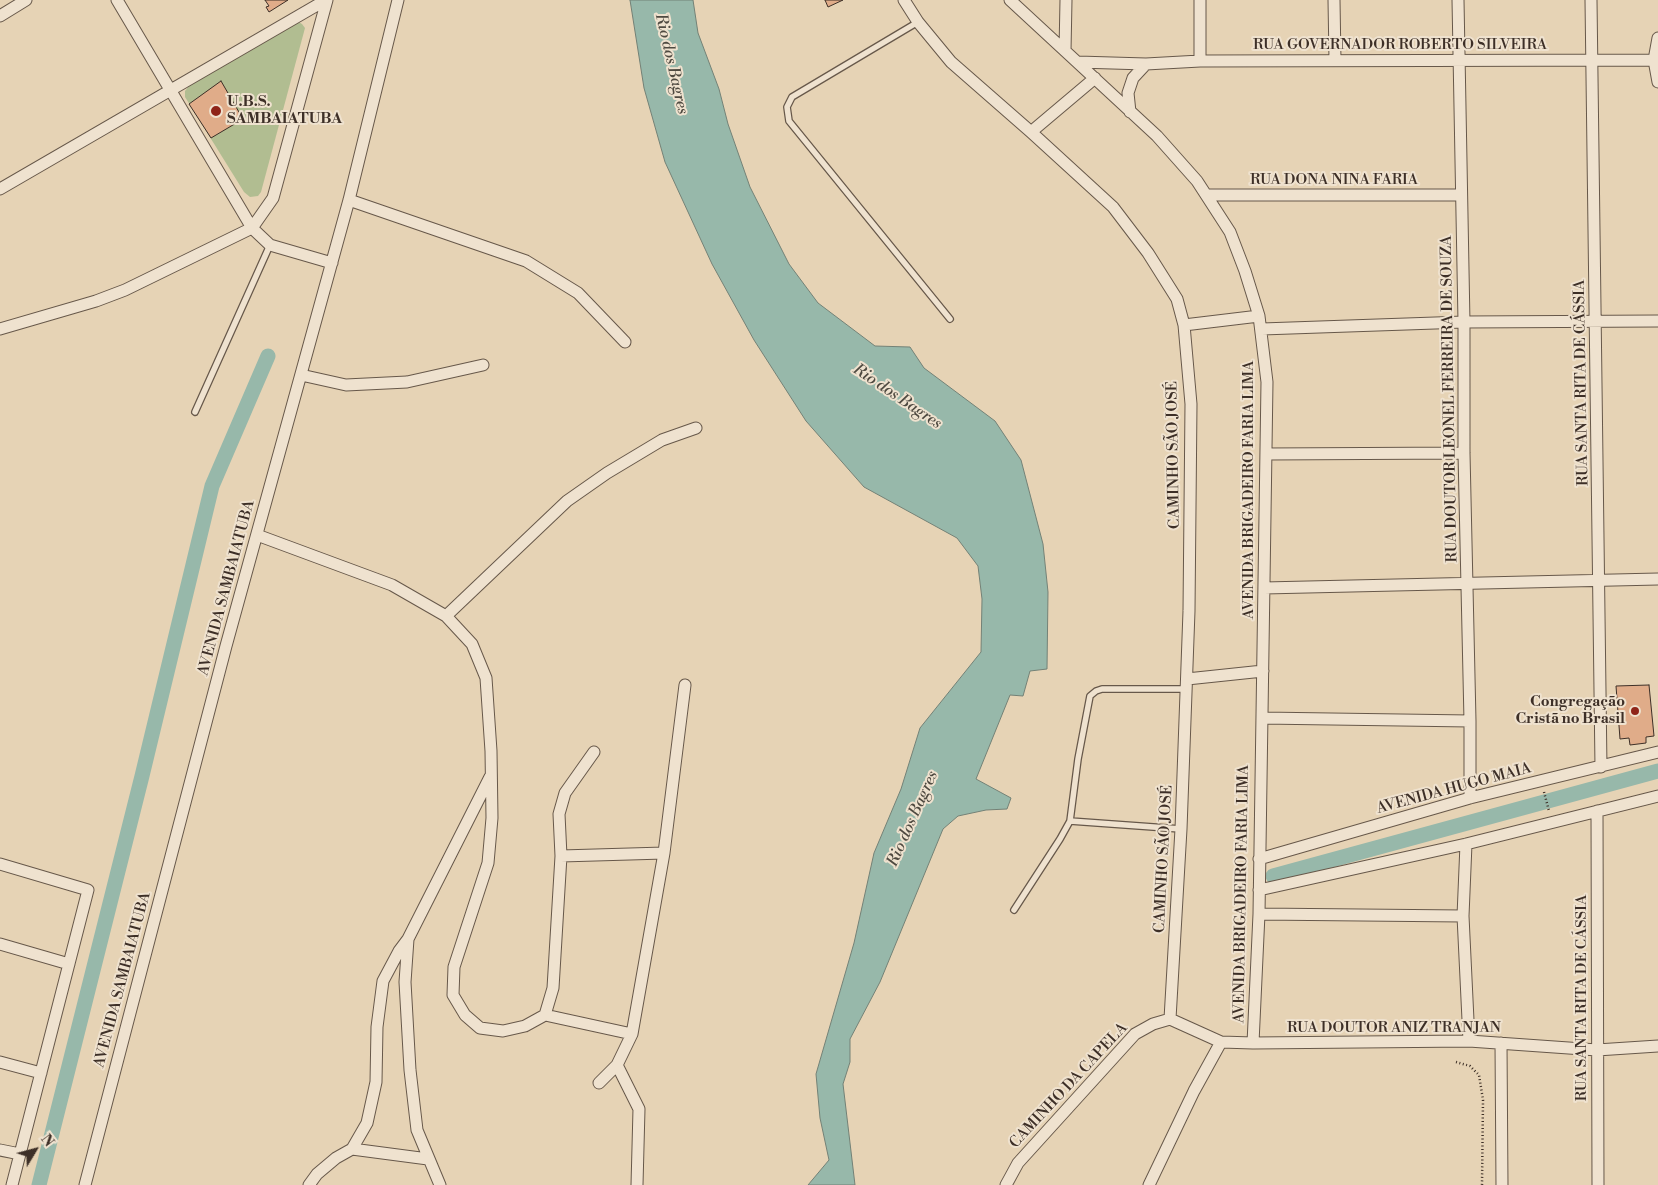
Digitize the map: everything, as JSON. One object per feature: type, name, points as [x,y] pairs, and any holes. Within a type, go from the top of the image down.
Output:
[{"type":"street","points":[[0,16],[26,0]]},
{"type":"street","points":[[117,0],[252,228],[270,245],[332,262]]},
{"type":"street","points":[[0,189],[326,0]]},
{"type":"street","points":[[0,329],[96,301],[125,290],[252,228],[273,198],[326,0]]},
{"type":"street","name":"AVENIDA SAMBAIATUBA","points":[[85,1185],[257,534],[349,200],[398,0]]},
{"type":"street","name":"CAMINHO SÃO JOSÉ","points":[[904,0],[918,22],[951,62],[1032,132],[1113,207],[1148,253],[1177,299],[1184,325],[1192,404],[1189,611],[1181,829],[1170,1019]]},
{"type":"street","name":"AVENIDA BRIGADEIRO FARIA LIMA","points":[[1010,0],[1182,162],[1207,194],[1230,232],[1259,316],[1267,382],[1259,914],[1253,1044]]},
{"type":"street","points":[[1065,51],[1066,0]]},
{"type":"street","points":[[1200,0],[1200,61]]},
{"type":"street","points":[[1334,0],[1335,60]]},
{"type":"street","name":"RUA DOUTOR LEONEL FERREIRA DE SOUZA","points":[[1458,0],[1470,798]]},
{"type":"street","name":"RUA SANTA RITA DE CÁSSIA","points":[[1592,0],[1601,766]]},
{"type":"street","points":[[1658,38],[1654,60],[1658,82]]},
{"type":"street","name":"RUA GOVERNADOR ROBERTO SILVEIRA","points":[[1078,62],[1146,64],[1200,61],[1654,60]]},
{"type":"street","points":[[1130,112],[1128,93],[1133,78],[1146,64]]},
{"type":"street","points":[[1032,132],[1095,78]]},
{"type":"street","name":"RUA DONA NINA FARIA","points":[[1207,194],[1461,195]]},
{"type":"street","points":[[349,200],[526,261],[578,293],[625,342]]},
{"type":"street","points":[[1184,325],[1259,316]]},
{"type":"street","points":[[1262,329],[1464,322],[1658,321]]},
{"type":"street","points":[[301,375],[346,385],[407,382],[483,365]]},
{"type":"street","points":[[446,616],[567,501],[607,473],[662,440],[696,428]]},
{"type":"street","points":[[1266,454],[1464,453]]},
{"type":"street","points":[[257,534],[392,585],[446,616],[472,644],[486,678],[492,818],[488,863],[454,967],[454,995],[465,1015],[480,1028],[503,1031],[525,1026],[545,1015],[632,1034]]},
{"type":"street","points":[[1264,588],[1658,579]]},
{"type":"street","points":[[1186,684],[1263,671]]},
{"type":"street","points":[[599,1083],[617,1065],[632,1034],[664,853],[685,685]]},
{"type":"street","points":[[1262,718],[1470,721]]},
{"type":"street","points":[[545,1015],[553,988],[561,856],[559,814],[565,793],[594,752]]},
{"type":"street","name":"AVENIDA HUGO MAIA","points":[[1259,859],[1470,798],[1658,752]]},
{"type":"street","points":[[309,1185],[317,1174],[336,1158],[352,1149],[367,1122],[376,1082],[377,1027],[383,981],[408,939],[491,775]]},
{"type":"street","points":[[1259,890],[1466,844],[1658,796]]},
{"type":"street","name":"RUA SANTA RITA DE CÁSSIA","points":[[1597,811],[1598,1185]]},
{"type":"street","points":[[1466,844],[1463,916],[1469,1041]]},
{"type":"street","points":[[561,856],[664,853]]},
{"type":"street","points":[[0,864],[88,890],[12,1185]]},
{"type":"street","points":[[1259,914],[1463,916]]},
{"type":"street","points":[[408,939],[405,982],[410,1070],[417,1130],[440,1185]]},
{"type":"street","points":[[0,944],[69,964]]},
{"type":"street","points":[[1149,1185],[1194,1091],[1221,1042],[1170,1019]]},
{"type":"street","name":"CAMINHO DA CAPELA","points":[[1006,1185],[1018,1163],[1135,1034],[1154,1024],[1170,1019]]},
{"type":"street","name":"RUA DOUTOR ANIZ TRANJAN","points":[[1221,1042],[1253,1044],[1469,1041],[1598,1050],[1658,1046]]},
{"type":"street","points":[[1502,1043],[1502,1185]]},
{"type":"street","points":[[0,1062],[41,1073]]},
{"type":"street","points":[[617,1065],[639,1109],[637,1185]]},
{"type":"street","points":[[352,1149],[428,1158]]},
{"type":"street","points":[[0,1150],[20,1154]]},
{"type":"lane","points":[[918,22],[792,97],[787,108],[789,121],[950,319]]},
{"type":"lane","points":[[195,412],[270,245]]},
{"type":"lane","points":[[1014,910],[1070,822],[1078,759],[1090,696],[1102,689],[1186,684]]},
{"type":"lane","points":[[1070,822],[1181,829]]},
{"type":"path","points":[[1542,781],[1551,822]]},
{"type":"path","points":[[1456,1062],[1470,1066],[1479,1075],[1483,1100],[1482,1185]]},
{"type":"shaded area","points":[[297,21],[305,28],[261,192],[258,196],[250,197],[244,192],[185,97],[185,91],[189,86]]},
{"type":"water","name":"Rio dos Bagres","points":[[630,0],[693,0],[698,33],[719,89],[728,124],[750,187],[789,264],[818,303],[875,346],[910,347],[924,368],[995,421],[1021,460],[1043,544],[1048,592],[1047,669],[1030,671],[1023,696],[1010,695],[976,779],[1011,798],[1007,809],[986,810],[958,816],[943,829],[880,982],[850,1039],[850,1062],[843,1084],[855,1185],[808,1185],[829,1160],[820,1118],[816,1074],[854,943],[874,853],[901,789],[920,728],[981,652],[982,599],[978,566],[957,538],[864,487],[806,421],[754,340],[712,264],[665,162],[644,88]]},
{"type":"building","points":[[265,0],[288,0],[269,12],[266,7],[269,6]]},
{"type":"building","points":[[825,0],[843,0],[828,7]]},
{"type":"building","name":"U.B.S. SAMBAIATUBA","points":[[221,81],[243,119],[211,138],[189,104]]},
{"type":"building","name":"Congregação Cristã no Brasil","points":[[1649,685],[1654,736],[1646,737],[1646,743],[1630,745],[1629,738],[1620,739],[1616,686]]},
{"type":"waterway","points":[[39,1185],[142,776],[212,486],[268,356]]},
{"type":"waterway","points":[[1273,876],[1658,771]]},
{"type":"place","name":"U.B.S. SAMBAIATUBA","points":[[216,111]]},
{"type":"place","name":"Congregação Cristã no Brasil","points":[[1635,711]]}]
